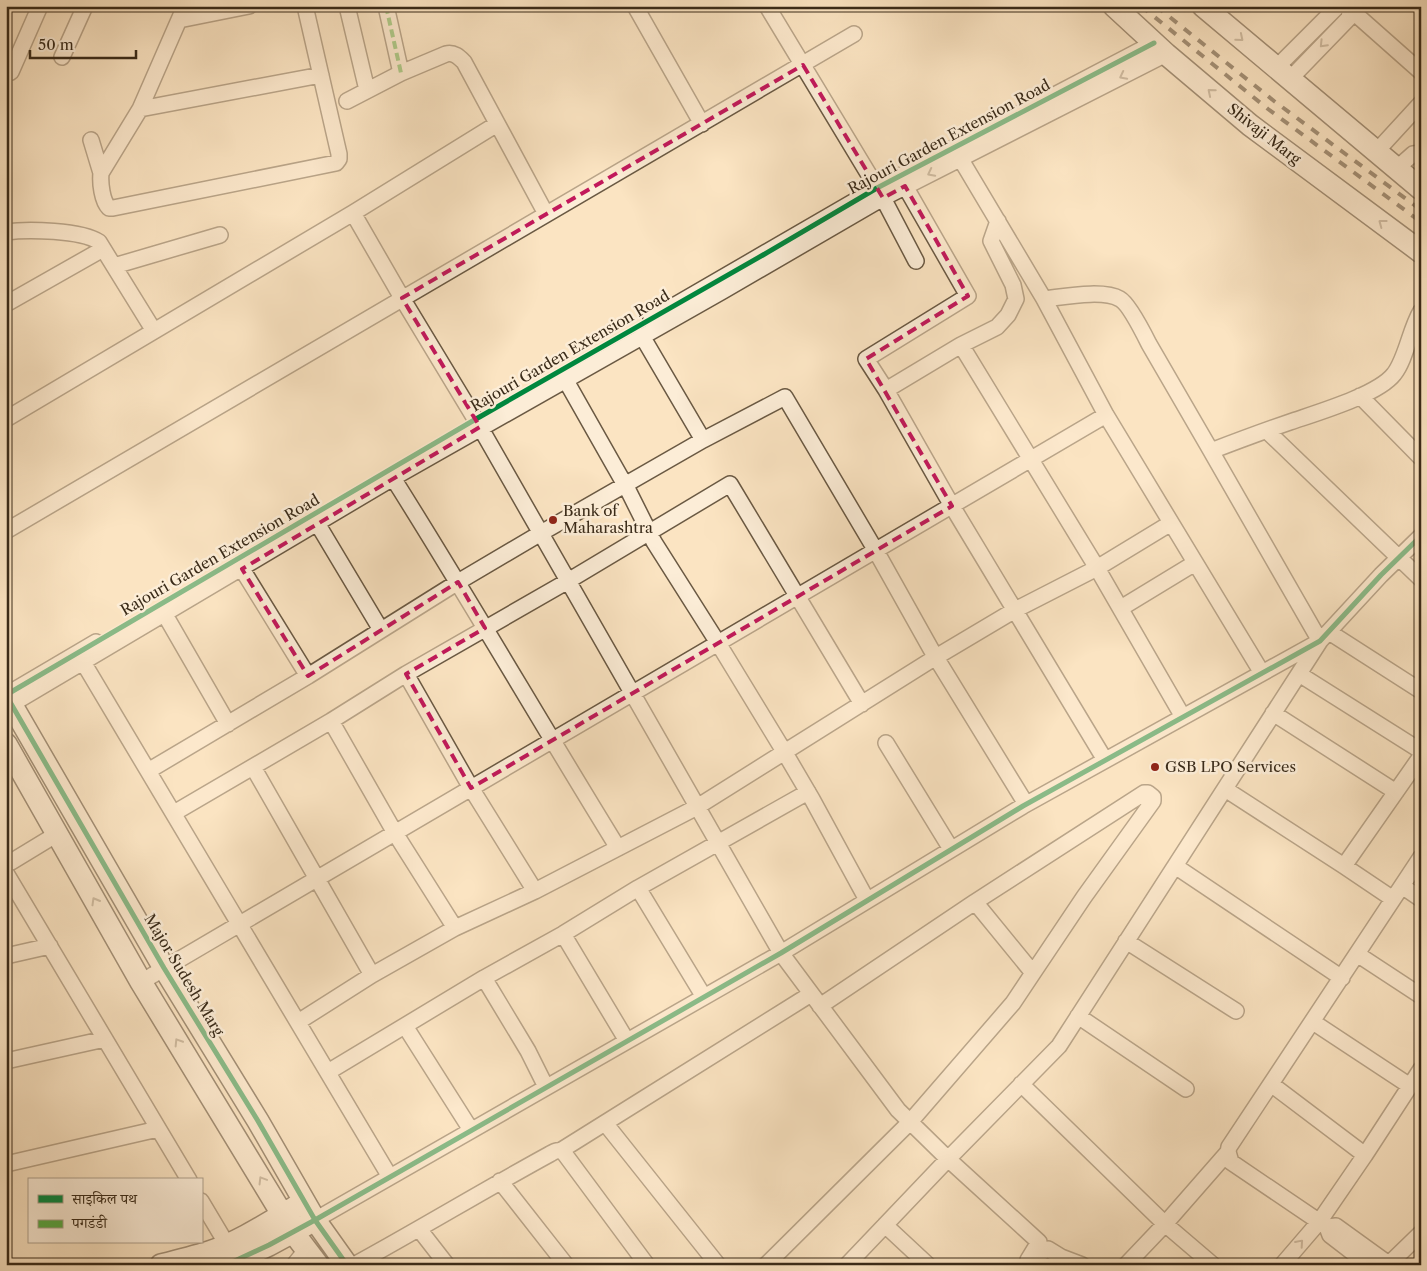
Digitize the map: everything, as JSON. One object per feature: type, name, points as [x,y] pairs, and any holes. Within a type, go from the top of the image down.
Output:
[{"type":"street","points":[[11,72],[40,6]]},
{"type":"street","points":[[62,57],[84,6]]},
{"type":"street","points":[[249,6],[182,13],[140,109],[101,173],[100,180],[106,205],[111,208],[336,163],[339,159],[339,154],[305,6]]},
{"type":"street","points":[[347,6],[367,90]]},
{"type":"street","points":[[386,6],[401,73]]},
{"type":"street","points":[[635,6],[702,124]]},
{"type":"street","points":[[767,6],[880,193],[916,261]]},
{"type":"street","name":"Shivaji Marg","points":[[1114,6],[1250,125],[1417,251]]},
{"type":"street","points":[[1203,6],[1421,190]]},
{"type":"street","points":[[1283,74],[1346,8],[1421,72]]},
{"type":"street","points":[[6,531],[854,34]]},
{"type":"street","name":"Rajouri Garden Extension Road","points":[[8,702],[83,662],[242,569],[317,522],[393,478],[478,423],[565,379],[723,291],[880,193],[905,186],[960,158],[1160,48]]},
{"type":"street","name":"Rajouri Garden Extension Road","points":[[8,702],[754,260],[1160,48]]},
{"type":"street","points":[[347,101],[401,73],[446,54],[456,55],[464,62],[546,214]]},
{"type":"street","points":[[140,109],[321,75]]},
{"type":"street","points":[[1376,152],[1421,103]]},
{"type":"street","points":[[6,419],[352,213],[497,124]]},
{"type":"street","points":[[91,140],[101,173]]},
{"type":"street","points":[[1396,169],[1413,154],[1421,153]]},
{"type":"street","points":[[960,158],[1044,299],[1106,415],[1262,673]]},
{"type":"street","points":[[905,186],[968,296],[866,359],[1105,760]]},
{"type":"street","points":[[352,213],[478,423],[781,952],[898,1110],[1039,1242],[1026,1262]]},
{"type":"street","points":[[886,390],[997,327],[1008,315],[1016,299],[1013,285],[991,241],[998,221]]},
{"type":"street","points":[[6,232],[28,230],[74,234],[94,238],[99,242],[154,331]]},
{"type":"street","points":[[114,266],[220,235]]},
{"type":"street","points":[[6,304],[103,249]]},
{"type":"street","points":[[1044,299],[1104,294],[1122,300],[1138,324],[1211,451],[1324,636],[1421,690]]},
{"type":"street","points":[[1211,451],[1360,396],[1385,383],[1399,367],[1415,320],[1421,311]]},
{"type":"street","points":[[642,336],[703,440]]},
{"type":"street","points":[[961,346],[1121,608],[1183,717]]},
{"type":"street","points":[[565,379],[625,484],[654,542],[718,643],[808,792],[867,900]]},
{"type":"street","points":[[148,771],[308,676],[458,582],[541,533],[703,440],[785,396],[876,550],[936,657],[1026,804]]},
{"type":"street","points":[[1360,396],[1421,458]]},
{"type":"street","points":[[141,982],[1106,415]]},
{"type":"street","points":[[1267,431],[1421,579]]},
{"type":"street","points":[[393,478],[458,582],[618,848]]},
{"type":"street","points":[[174,813],[730,484],[862,704]]},
{"type":"street","points":[[317,522],[381,630]]},
{"type":"street","points":[[298,1022],[372,975],[455,928],[535,891],[698,807],[936,657],[1015,610],[1097,568],[1170,523]]},
{"type":"street","points":[[847,1265],[948,1158],[1059,1046],[1324,636],[1421,536]]},
{"type":"street","points":[[1121,608],[1195,563]]},
{"type":"street","points":[[242,569],[308,676]]},
{"type":"street","points":[[164,613],[228,724]]},
{"type":"street","points":[[288,1223],[315,1220],[781,952],[1026,804],[1216,700],[1324,636]]},
{"type":"street","points":[[83,662],[390,1177]]},
{"type":"street","points":[[406,674],[471,788],[535,891]]},
{"type":"street","points":[[1299,674],[1421,750]]},
{"type":"street","name":"Major Sudesh Marg","points":[[8,702],[315,1220],[347,1265]]},
{"type":"street","points":[[1273,713],[1396,792]]},
{"type":"street","points":[[332,721],[395,833],[455,928]]},
{"type":"street","points":[[886,743],[951,849]]},
{"type":"street","points":[[6,744],[141,982],[288,1223],[306,1260]]},
{"type":"street","points":[[1344,866],[1421,756]]},
{"type":"street","points":[[253,767],[372,975]]},
{"type":"street","points":[[1225,789],[1393,899]]},
{"type":"street","points":[[328,1072],[638,888],[808,792]]},
{"type":"street","points":[[354,1265],[550,1154],[560,1151],[816,1000],[975,902],[1144,793],[1148,793],[1153,797],[1013,1003],[910,1122],[766,1265]]},
{"type":"street","points":[[57,834],[9,868],[50,946],[188,1178]]},
{"type":"street","points":[[1126,1265],[1228,1152],[1229,1147],[1270,1084],[1421,857]]},
{"type":"street","points":[[1175,866],[1342,978]]},
{"type":"street","points":[[1402,886],[1421,898]]},
{"type":"street","points":[[638,888],[704,996]]},
{"type":"street","points":[[975,902],[1033,973]]},
{"type":"street","points":[[563,934],[627,1041]]},
{"type":"street","points":[[1126,941],[1236,1011]]},
{"type":"street","points":[[6,956],[50,946]]},
{"type":"street","points":[[1357,954],[1421,996]]},
{"type":"street","points":[[484,978],[528,1051],[546,1087]]},
{"type":"street","points":[[1078,1016],[1186,1089]]},
{"type":"street","points":[[1313,1022],[1410,1086]]},
{"type":"street","points":[[405,1026],[471,1130]]},
{"type":"street","points":[[6,1061],[104,1038]]},
{"type":"street","points":[[1282,1265],[1323,1224],[1421,1069]]},
{"type":"street","points":[[1021,1084],[1165,1224],[1213,1265]]},
{"type":"street","points":[[1270,1084],[1365,1155]]},
{"type":"street","points":[[605,1123],[718,1265]]},
{"type":"street","points":[[6,1164],[158,1129]]},
{"type":"street","points":[[560,1151],[564,1153],[647,1265]]},
{"type":"street","points":[[1228,1152],[1231,1162],[1323,1224],[1330,1235],[1368,1265]]},
{"type":"street","points":[[500,1182],[566,1265]]},
{"type":"street","points":[[161,1265],[209,1252],[230,1257],[269,1246],[304,1201]]},
{"type":"street","points":[[202,1203],[230,1257]]},
{"type":"street","points":[[1323,1224],[1336,1226],[1389,1264],[1421,1233]]},
{"type":"street","points":[[885,1225],[928,1265]]},
{"type":"street","points":[[419,1229],[447,1265]]},
{"type":"street","points":[[1026,1262],[1048,1249],[1061,1257],[1082,1265]]},
{"type":"highlighted area","points":[[803,65],[883,198],[905,186],[968,296],[866,359],[952,506],[471,788],[406,674],[485,628],[458,582],[308,676],[242,569],[480,427],[402,298]]},
{"type":"railway","points":[[1141,6],[1268,109],[1421,222]]},
{"type":"railway","points":[[1156,6],[1274,101],[1421,210]]},
{"type":"marked path","points":[[386,6],[401,73]]},
{"type":"cycle path","points":[[347,1265],[315,1220],[258,1121],[164,968],[6,695],[476,419],[877,188],[1154,43]]},
{"type":"cycle path","points":[[226,1265],[269,1245],[315,1220],[781,953],[1023,806],[1320,641],[1381,575],[1421,536]]},
{"type":"place","name":"Bank of Maharashtra","points":[[553,520]]},
{"type":"place","name":"GSB LPO Services","points":[[1155,767]]}]
